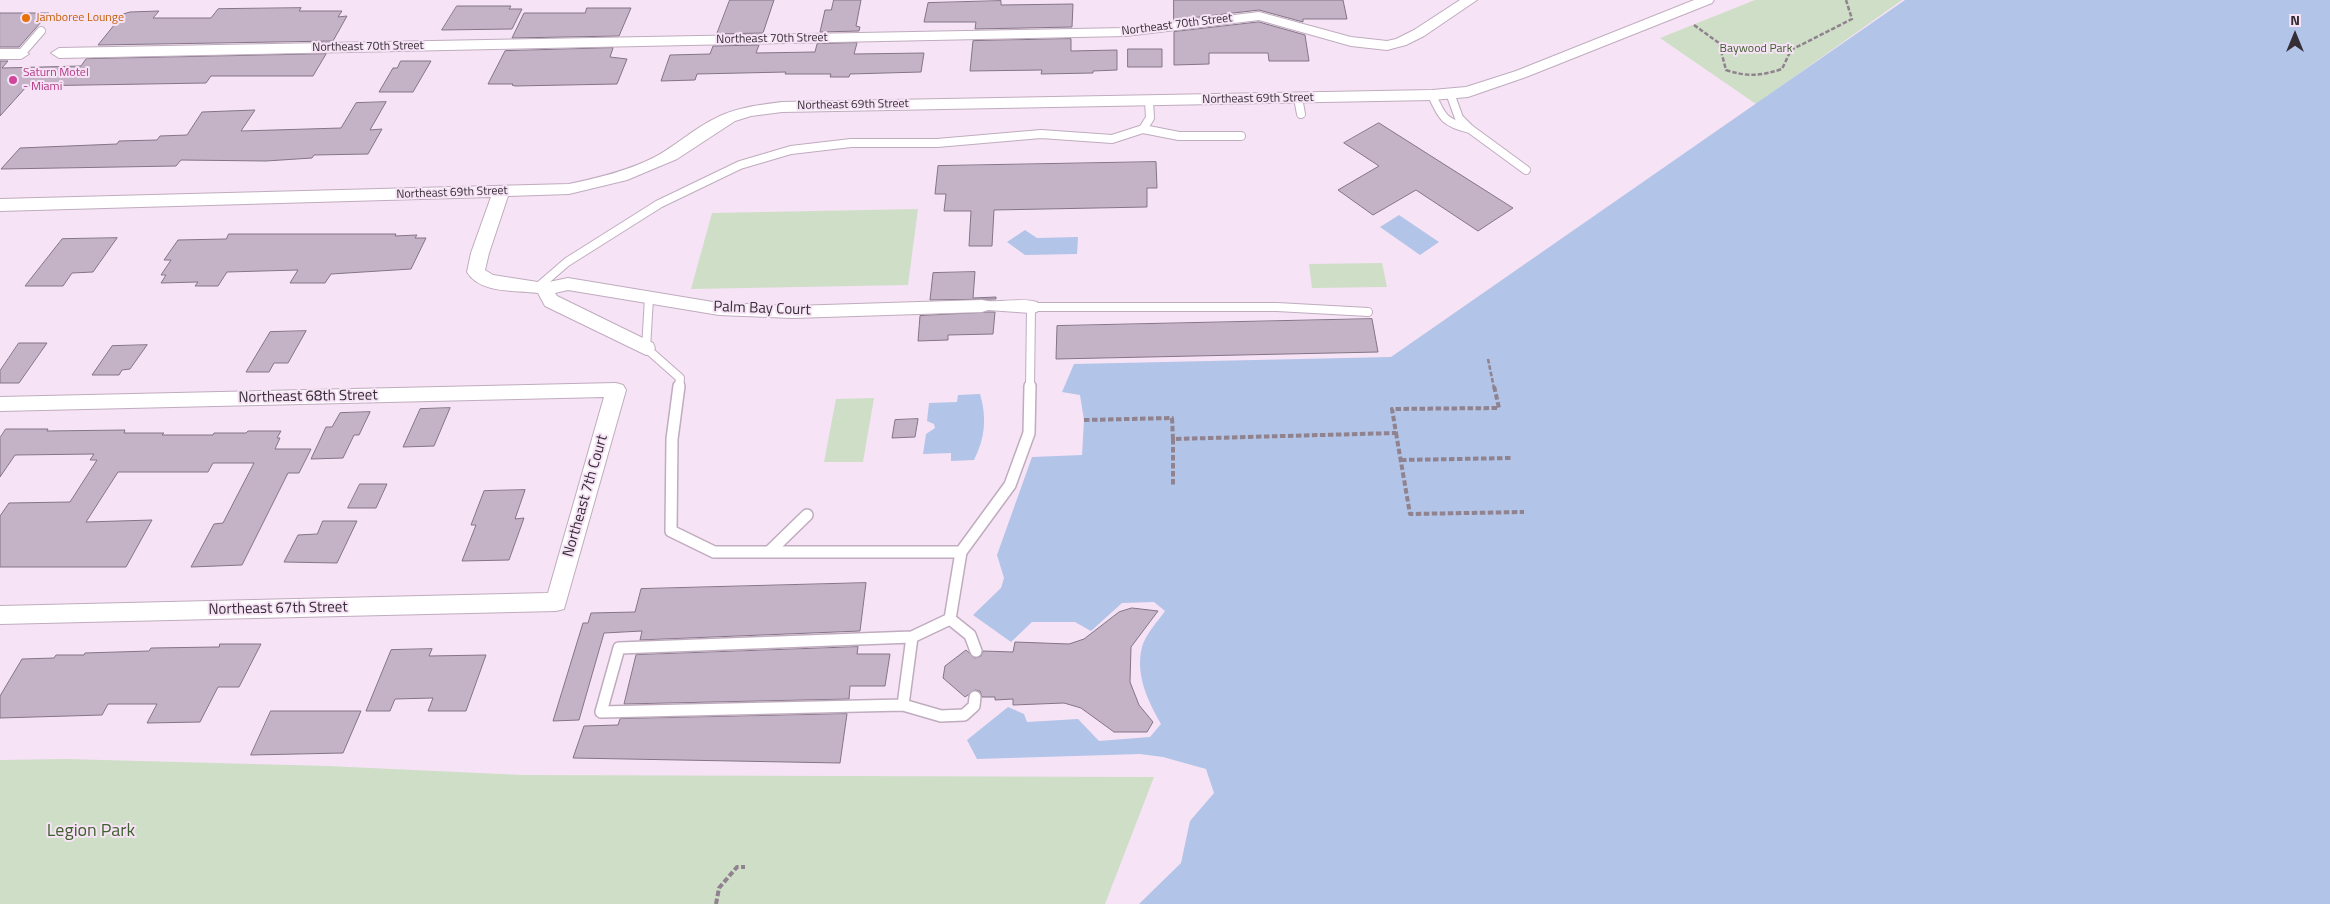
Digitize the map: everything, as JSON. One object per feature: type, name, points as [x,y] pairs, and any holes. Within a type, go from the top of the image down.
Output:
[{"type":"street","name":"Northeast 70th Street","points":[[58,53],[1126,32],[1259,16],[1273,18],[1340,38],[1380,44],[1400,42],[1470,0]]},
{"type":"street","name":"Northeast 69th Street","points":[[0,205],[569,189],[604,182],[637,171],[672,155],[722,121],[741,113],[782,106],[1149,101],[1300,106],[1468,92],[1521,74],[1707,0]]},
{"type":"street","points":[[0,54],[21,54]]},
{"type":"street","name":"Palm Bay Court","points":[[501,192],[480,253],[476,272],[490,281],[541,288],[568,284],[719,308],[793,312],[989,306],[1030,307]]},
{"type":"street","points":[[541,288],[551,301],[646,348]]},
{"type":"street","name":"Northeast 68th Street","points":[[0,404],[616,390]]},
{"type":"street","name":"Northeast 7th Court","points":[[556,602],[616,390]]},
{"type":"street","name":"Northeast 67th Street","points":[[0,615],[556,602]]},
{"type":"lane","points":[[21,54],[41,31]]},
{"type":"lane","points":[[1450,93],[1460,118],[1470,129],[1526,170]]},
{"type":"lane","points":[[1432,95],[1441,115],[1448,124],[1470,129]]},
{"type":"lane","points":[[1143,129],[1150,118],[1149,101]]},
{"type":"lane","points":[[541,288],[567,262],[659,204],[740,165],[791,150],[851,143],[937,143],[1041,134],[1112,139],[1143,129],[1160,135],[1241,136]]},
{"type":"lane","points":[[649,298],[646,348],[680,378],[672,439],[671,532],[714,552],[961,552]]},
{"type":"lane","points":[[950,619],[961,552],[1010,484],[1029,433],[1030,307],[1277,307],[1368,312]]},
{"type":"lane","points":[[770,551],[806,515]]},
{"type":"lane","points":[[950,619],[912,637],[620,648],[601,712],[903,705],[941,716],[964,715],[974,706],[975,697]]},
{"type":"lane","points":[[950,619],[967,629],[976,645],[976,651]]},
{"type":"lane","points":[[903,705],[912,637]]},
{"type":"path","points":[[1694,25],[1719,43],[1726,70],[1748,78],[1762,76],[1782,69],[1791,50],[1852,19],[1846,0]]},
{"type":"path","points":[[1488,359],[1499,408],[1392,409],[1410,514],[1524,512]]},
{"type":"path","points":[[1084,420],[1172,418],[1173,485]]},
{"type":"path","points":[[1173,439],[1396,433]]},
{"type":"path","points":[[1400,460],[1511,458]]},
{"type":"path","points":[[716,904],[719,888],[737,867],[745,867]]},
{"type":"green space","name":"Baywood Park","points":[[1755,0],[1902,0],[1756,104],[1660,38]]},
{"type":"green space","points":[[918,209],[908,285],[691,289],[712,213]]},
{"type":"green space","points":[[1382,263],[1387,287],[1312,288],[1309,264]]},
{"type":"green space","points":[[874,398],[863,462],[824,462],[836,399]]},
{"type":"green space","name":"Legion Park","points":[[66,759],[327,766],[522,775],[1154,777],[1105,904],[0,904],[0,760]]},
{"type":"water","points":[[1905,0],[2330,0],[2330,904],[1139,904],[1181,863],[1190,821],[1214,793],[1206,769],[1163,757],[1140,754],[977,759],[967,740],[1008,707],[1024,714],[1027,722],[1078,719],[1099,741],[1150,737],[1161,724],[1147,697],[1140,668],[1140,657],[1144,642],[1165,611],[1154,602],[1122,603],[1091,631],[1075,622],[1032,622],[1011,642],[973,615],[1001,588],[1004,578],[997,555],[1032,457],[1082,455],[1084,420],[1080,395],[1062,392],[1074,364],[1391,357]]},
{"type":"water","points":[[1399,215],[1439,242],[1420,255],[1380,227]]},
{"type":"water","points":[[1025,230],[1037,238],[1078,237],[1077,254],[1025,255],[1007,242]]},
{"type":"water","points":[[980,394],[984,411],[984,428],[981,444],[974,460],[951,461],[951,453],[923,454],[926,434],[935,428],[934,424],[927,421],[929,403],[957,402],[958,395]]},
{"type":"building","points":[[730,0],[774,0],[763,33],[717,34]]},
{"type":"building","points":[[834,0],[861,0],[856,26],[860,27],[859,31],[820,32],[825,10],[831,10]]},
{"type":"building","points":[[1174,0],[1343,0],[1347,19],[1303,19],[1303,22],[1259,10],[1174,20]]},
{"type":"building","points":[[1001,1],[1001,5],[1073,4],[1072,27],[975,29],[976,22],[924,22],[928,3]]},
{"type":"building","points":[[457,6],[511,6],[509,9],[522,9],[512,29],[442,30]]},
{"type":"building","points":[[301,8],[299,11],[342,11],[338,17],[347,16],[333,41],[98,45],[123,14],[130,12],[159,11],[153,18],[211,18],[218,9]]},
{"type":"building","points":[[587,8],[631,8],[619,36],[512,38],[524,13],[585,13]]},
{"type":"building","points":[[0,13],[49,13],[19,47],[0,47]]},
{"type":"building","points":[[1259,22],[1305,35],[1309,61],[1269,61],[1268,53],[1209,53],[1209,64],[1174,65],[1174,32]]},
{"type":"building","points":[[1071,39],[1071,51],[1117,50],[1117,70],[1093,71],[1093,73],[1041,74],[1042,70],[970,71],[973,41]]},
{"type":"building","points":[[857,43],[854,54],[924,53],[921,72],[850,74],[849,77],[830,77],[831,74],[785,74],[786,72],[697,74],[695,80],[661,81],[670,55],[710,54],[713,46],[759,45],[756,53],[815,52],[817,44]]},
{"type":"building","points":[[613,48],[610,57],[627,59],[617,84],[515,86],[513,84],[488,84],[505,51]]},
{"type":"building","points":[[1128,49],[1162,49],[1162,67],[1128,67]]},
{"type":"building","points":[[326,54],[313,76],[211,76],[206,83],[27,86],[0,116],[0,61],[8,61],[2,68],[81,66],[86,59]]},
{"type":"building","points":[[401,61],[431,61],[413,92],[379,92],[393,68],[397,68]]},
{"type":"building","points":[[386,102],[370,130],[382,129],[368,154],[314,155],[312,158],[266,161],[181,160],[176,166],[1,169],[20,148],[117,144],[119,141],[157,140],[160,136],[187,135],[202,112],[255,110],[241,131],[341,128],[356,103]]},
{"type":"building","points":[[1379,123],[1513,208],[1478,231],[1416,190],[1373,215],[1338,190],[1379,166],[1344,143]]},
{"type":"building","points":[[1156,162],[1157,188],[1147,188],[1147,207],[994,210],[992,246],[969,246],[971,211],[944,211],[946,194],[935,194],[938,166]]},
{"type":"building","points":[[229,234],[396,234],[395,236],[417,235],[415,238],[426,238],[411,269],[331,274],[325,283],[290,283],[298,270],[227,272],[218,286],[195,286],[198,282],[161,283],[166,275],[161,275],[171,260],[164,260],[178,240],[226,239]]},
{"type":"building","points":[[117,238],[93,272],[72,273],[63,286],[25,286],[62,239]]},
{"type":"building","points":[[975,272],[973,298],[996,297],[996,299],[930,300],[933,273]]},
{"type":"building","points":[[995,312],[993,334],[948,335],[948,340],[918,341],[920,316]]},
{"type":"building","points":[[1372,319],[1378,352],[1056,359],[1057,326]]},
{"type":"building","points":[[306,331],[288,363],[274,363],[269,372],[246,372],[270,332]]},
{"type":"building","points":[[19,343],[47,343],[19,383],[0,383],[0,371]]},
{"type":"building","points":[[147,345],[130,369],[122,370],[119,375],[92,375],[112,346]]},
{"type":"building","points":[[450,408],[434,446],[403,447],[420,409]]},
{"type":"building","points":[[370,412],[359,435],[354,435],[343,458],[311,459],[326,427],[332,427],[340,413]]},
{"type":"building","points":[[918,419],[915,437],[892,438],[895,420]]},
{"type":"building","points":[[6,429],[48,429],[47,431],[125,430],[124,433],[164,433],[162,435],[213,435],[214,433],[246,433],[248,431],[281,431],[277,438],[280,438],[275,449],[311,449],[299,473],[288,473],[242,565],[191,567],[214,524],[223,523],[254,463],[213,463],[208,472],[118,472],[86,522],[152,520],[126,567],[0,567],[0,516],[9,503],[70,502],[97,460],[90,460],[94,454],[15,455],[0,477],[0,438]]},
{"type":"building","points":[[360,484],[387,484],[376,508],[348,508]]},
{"type":"building","points":[[525,490],[515,519],[524,518],[509,560],[462,561],[476,525],[471,525],[484,491]]},
{"type":"building","points":[[323,521],[357,521],[337,563],[284,562],[298,535],[317,534]]},
{"type":"building","points":[[866,583],[860,631],[640,640],[642,631],[604,633],[579,720],[553,721],[583,623],[588,623],[591,613],[635,612],[641,589]]},
{"type":"building","points":[[1132,608],[1158,611],[1131,647],[1130,682],[1139,705],[1153,722],[1147,732],[1114,732],[1081,708],[1064,703],[1013,705],[1013,699],[995,700],[995,697],[982,697],[980,691],[975,690],[965,697],[943,678],[945,666],[966,650],[975,658],[981,656],[983,651],[1013,652],[1015,642],[1069,644],[1084,639],[1119,612]]},
{"type":"building","points":[[220,644],[261,644],[239,687],[218,687],[200,722],[147,723],[157,704],[108,704],[102,715],[0,718],[0,696],[22,659],[54,658],[56,655],[84,655],[85,653],[149,651],[151,648],[219,647]]},
{"type":"building","points":[[858,647],[857,654],[890,654],[885,686],[850,686],[849,699],[624,704],[636,655]]},
{"type":"building","points":[[432,649],[429,656],[486,655],[466,711],[428,711],[433,698],[395,699],[390,711],[366,711],[391,650]]},
{"type":"building","points":[[271,711],[361,711],[343,753],[251,755]]},
{"type":"building","points":[[847,714],[840,763],[573,758],[584,726],[618,725],[620,719]]},
{"type":"place","name":"Jamboree Lounge","points":[[26,18]]},
{"type":"place","name":"Saturn Motel - Miami","points":[[13,80]]}]
